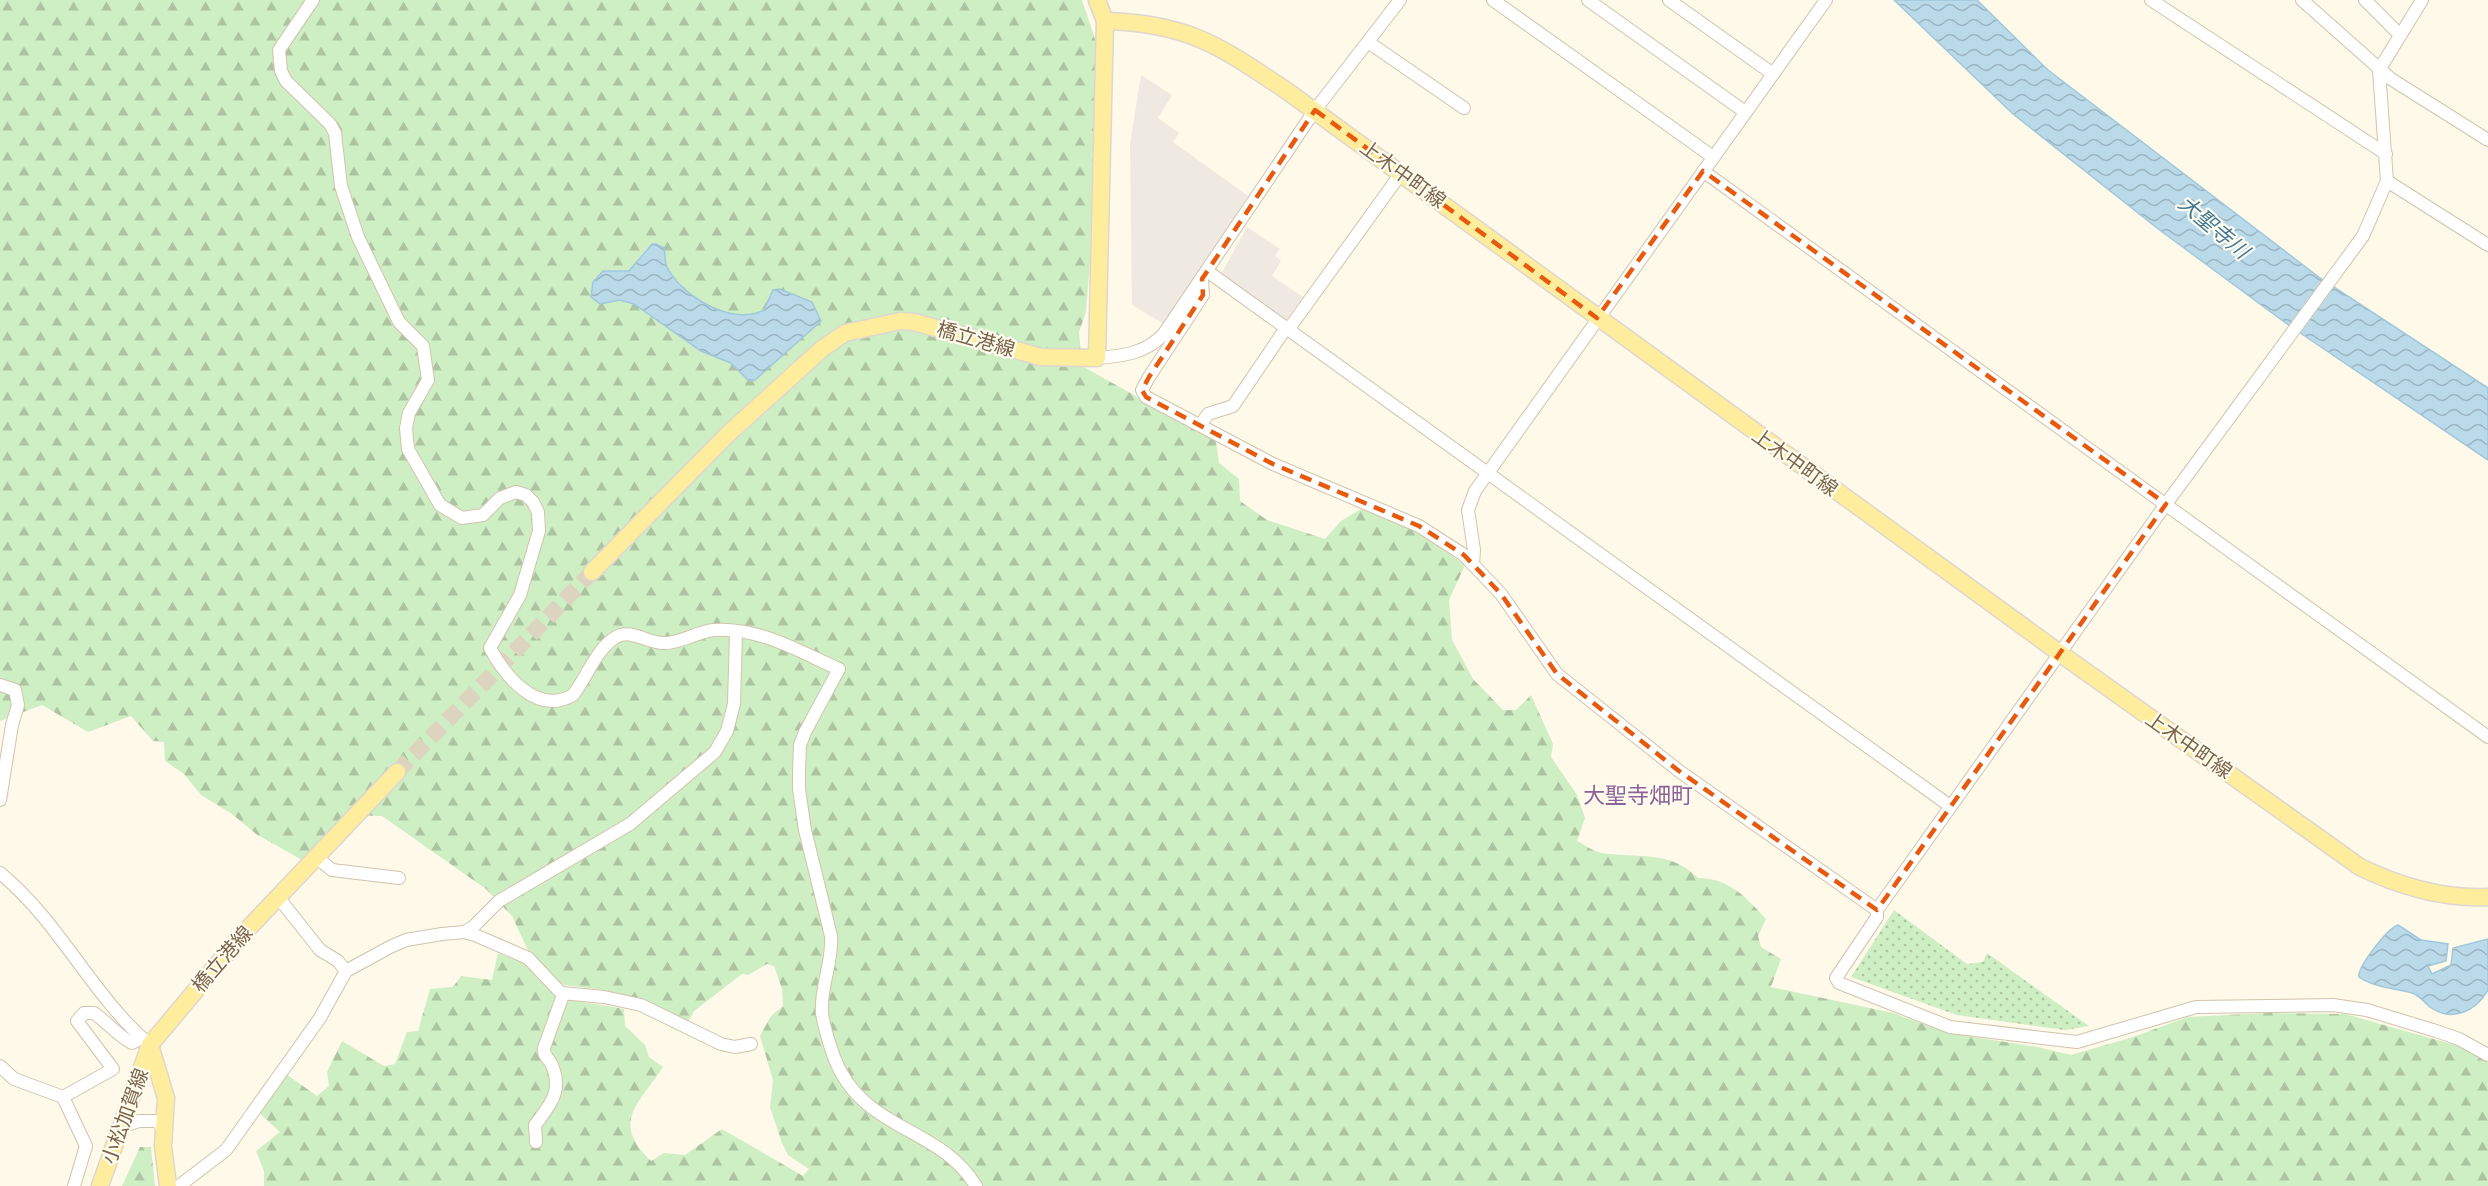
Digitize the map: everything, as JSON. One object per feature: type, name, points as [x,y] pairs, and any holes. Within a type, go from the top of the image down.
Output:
[{"type":"main road","points":[[1097,0],[1105,21],[1097,358]]},
{"type":"main road","name":"上木中町線","points":[[1105,21],[1143,22],[1203,39],[1222,48],[1315,110],[1597,318],[2360,867],[2392,882],[2425,892],[2488,897]]},
{"type":"main road","name":"橋立港線","points":[[592,572],[729,433],[822,348],[845,333],[900,321],[914,322],[1041,357],[1097,358]]},
{"type":"main road","name":"橋立港線","points":[[146,1042],[278,897],[397,772]]},
{"type":"main road","points":[[146,1042],[166,1098],[163,1128],[168,1186]]},
{"type":"main road","name":"小松加賀線","points":[[100,1186],[122,1127],[146,1042]]},
{"type":"street","points":[[313,0],[279,50],[281,71],[286,81],[330,124],[335,134],[340,186],[358,237],[399,322],[423,346],[428,380],[409,413],[406,428],[408,449],[440,505],[453,514],[472,518],[483,514],[500,498],[516,492],[526,495],[538,512],[539,531],[520,595],[490,648],[495,659],[514,683],[526,693],[542,700],[565,700],[578,688],[601,651],[618,635],[627,634],[662,644],[713,630],[736,633],[783,641],[839,669],[800,745],[799,789],[806,830],[831,936],[832,950],[822,992],[822,1014],[827,1036],[842,1076],[857,1097],[883,1117],[954,1158],[976,1186]]},
{"type":"street","points":[[1097,358],[1132,354],[1156,342],[1174,321],[1315,110],[1400,0]]},
{"type":"street","points":[[1494,0],[1713,157]]},
{"type":"street","points":[[1588,0],[1745,112]]},
{"type":"street","points":[[1669,0],[1773,74]]},
{"type":"street","points":[[1473,565],[1474,550],[1468,510],[1475,491],[1486,472],[1826,0]]},
{"type":"street","points":[[2151,0],[2386,154]]},
{"type":"street","points":[[2302,0],[2379,70],[2488,140]]},
{"type":"street","points":[[2365,0],[2399,34]]},
{"type":"street","points":[[2422,0],[2399,34],[2379,70],[2387,181],[2363,236],[2166,504],[2061,654],[1950,806],[1877,910],[1877,917],[1836,978],[1839,983],[1950,1027],[2077,1042],[2196,1007],[2333,1005],[2367,1010],[2486,1049]]},
{"type":"street","points":[[1368,42],[1464,108]]},
{"type":"street","points":[[1703,171],[2488,736]]},
{"type":"street","points":[[1200,425],[1208,414],[1233,406],[1402,172]]},
{"type":"street","points":[[2387,181],[2488,245]]},
{"type":"street","points":[[1205,275],[1287,329],[1950,806]]},
{"type":"street","points":[[1205,275],[1203,295],[1142,390],[1151,401],[1279,467],[1419,526],[1464,555],[1501,594],[1557,674],[1679,771],[1877,910]]},
{"type":"street","points":[[179,1186],[226,1150],[320,1018],[346,971],[406,940],[464,932],[473,927],[499,901],[630,824],[715,752],[727,731],[734,704],[736,633]]},
{"type":"street","points":[[0,685],[15,690],[18,705],[10,732],[0,800]]},
{"type":"street","points":[[316,857],[332,870],[399,878]]},
{"type":"street","points":[[0,873],[39,910],[130,1028],[146,1042]]},
{"type":"street","points":[[278,897],[320,950],[338,961],[346,971]]},
{"type":"street","points":[[464,932],[528,958],[562,993],[604,997],[641,1005],[721,1044],[735,1047],[751,1044]]},
{"type":"street","points":[[536,1142],[535,1125],[552,1105],[554,1098],[554,1073],[543,1053],[550,1037],[562,993]]},
{"type":"street","points":[[63,1097],[113,1069],[90,1035],[80,1026],[78,1021],[84,1013],[93,1013],[113,1027],[122,1038],[132,1043],[146,1042]]},
{"type":"street","points":[[0,1066],[14,1079],[63,1097],[86,1146],[74,1186]]},
{"type":"street","points":[[122,1127],[139,1121],[157,1121],[163,1128]]},
{"type":"highlighted area","points":[[1315,110],[1597,318],[1703,171],[2166,504],[1877,910],[1679,771],[1557,674],[1501,594],[1464,555],[1419,526],[1273,464],[1146,397],[1142,390],[1149,377],[1203,295],[1202,279]]},
{"type":"shaded area","points":[[1141,75],[1172,95],[1158,118],[1179,133],[1173,142],[1248,196],[1180,304],[1164,324],[1132,305],[1130,144]]},
{"type":"shaded area","points":[[1247,227],[1280,249],[1275,256],[1281,261],[1272,276],[1303,297],[1286,320],[1221,274]]},
{"type":"green space","points":[[0,0],[1082,0],[1095,39],[1095,65],[1090,261],[1086,312],[1079,332],[1082,366],[1216,441],[1219,463],[1239,479],[1240,501],[1267,520],[1325,539],[1341,521],[1366,506],[1415,530],[1465,565],[1449,600],[1452,640],[1473,679],[1503,710],[1516,710],[1531,695],[1553,744],[1551,757],[1577,795],[1585,818],[1577,841],[1602,853],[1664,859],[1687,869],[1698,878],[1719,881],[1736,891],[1766,919],[1758,936],[1761,947],[1781,959],[1771,987],[1893,1013],[1948,1033],[2038,1047],[2071,1055],[2130,1038],[2188,1017],[2268,1013],[2345,1014],[2462,1047],[2488,1063],[2488,1186],[264,1186],[264,1171],[256,1151],[280,1132],[257,1111],[286,1074],[317,1096],[329,1086],[327,1072],[342,1041],[384,1066],[395,1064],[407,1032],[418,1031],[430,989],[453,987],[461,976],[492,980],[498,953],[524,964],[566,999],[624,1009],[625,1026],[645,1045],[649,1057],[663,1067],[638,1103],[630,1124],[632,1135],[651,1161],[664,1153],[685,1155],[722,1129],[803,1176],[809,1169],[788,1155],[770,1107],[773,1080],[760,1036],[771,1016],[783,1006],[782,989],[774,966],[767,964],[748,975],[742,974],[694,1011],[688,1022],[604,990],[564,985],[532,959],[512,916],[486,889],[382,816],[346,815],[302,860],[256,834],[232,814],[201,795],[184,774],[165,761],[164,742],[153,741],[131,716],[88,732],[42,705],[0,721]],"holes":[[[647,248],[664,248],[666,265],[673,277],[703,302],[728,313],[752,315],[778,301],[802,298],[812,302],[821,321],[752,381],[731,363],[701,351],[634,304],[620,300],[600,304],[598,275],[608,270],[629,271]]]},
{"type":"green space","points":[[1894,910],[1967,964],[1983,962],[1987,953],[2089,1026],[2065,1030],[1957,1015],[1851,977]]},
{"type":"green space","points":[[140,1147],[151,1147],[155,1186],[122,1186]]},
{"type":"water","name":"大聖寺川","points":[[1894,0],[1977,0],[2048,70],[2320,278],[2488,388],[2488,460],[2287,324],[2157,228],[2013,114]]},
{"type":"water","points":[[652,244],[664,248],[666,265],[674,278],[696,298],[709,306],[738,315],[752,314],[764,310],[773,290],[780,289],[812,302],[821,321],[755,380],[748,380],[731,363],[701,351],[634,304],[620,300],[600,304],[591,297],[593,282],[603,271],[629,271]]},
{"type":"water","points":[[2398,925],[2421,940],[2448,944],[2446,961],[2428,966],[2432,974],[2451,965],[2453,948],[2488,939],[2488,990],[2477,1004],[2455,1014],[2438,1012],[2415,994],[2378,986],[2359,977],[2363,965],[2374,948],[2387,933]]},
{"type":"tunnel","points":[[397,772],[592,572]]},
{"type":"district","name":"大聖寺畑町","points":[[1638,795]]}]
